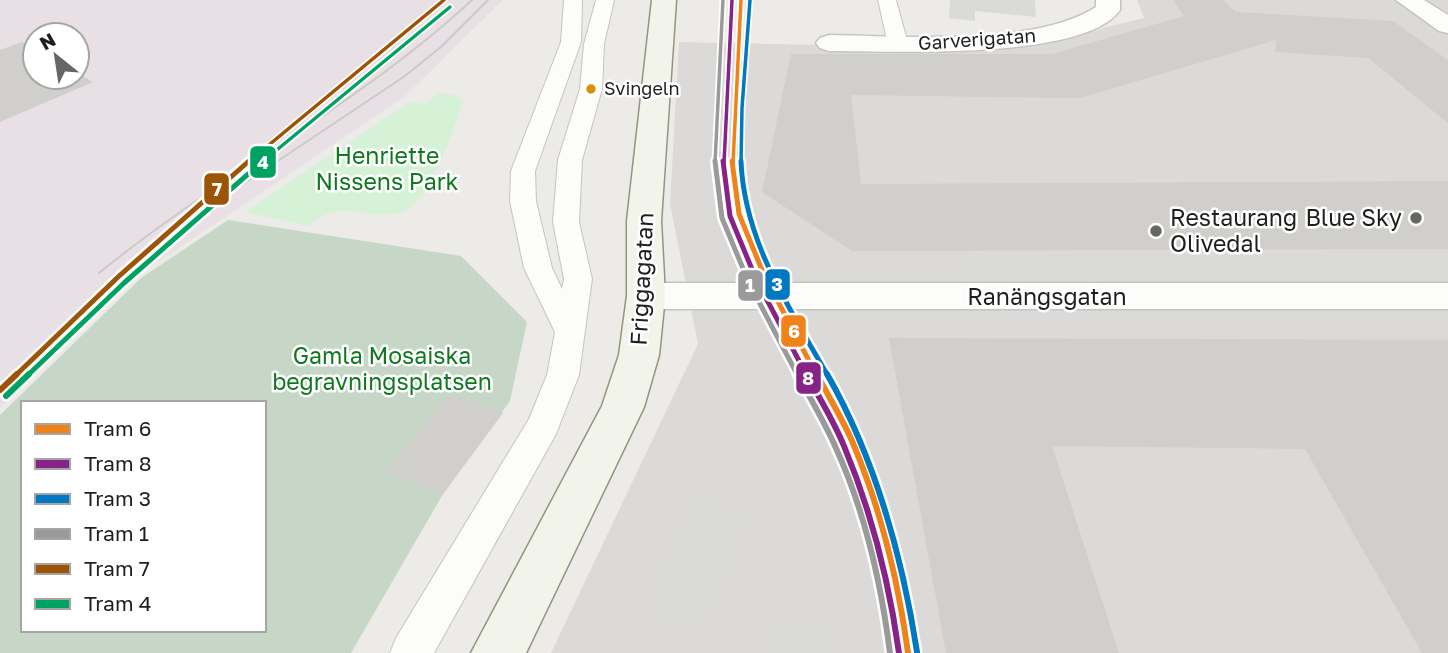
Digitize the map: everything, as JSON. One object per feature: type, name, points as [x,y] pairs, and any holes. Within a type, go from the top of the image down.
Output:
[{"type":"main road","name":"Friggagatan","points":[[498,653],[623,407],[639,355],[646,296],[644,220],[664,0]]},
{"type":"street","name":"Garverigatan","points":[[829,43],[953,44],[1005,41],[1084,26],[1100,19],[1108,10],[1108,0]]},
{"type":"street","points":[[1408,0],[1448,26]]},
{"type":"street","name":"Ranängsgatan","points":[[646,296],[1448,296]]},
{"type":"lane","points":[[569,331],[538,268],[523,201],[523,171],[571,42],[573,0]]},
{"type":"lane","points":[[411,653],[544,424],[563,375],[578,279],[566,222],[570,160],[591,89],[594,44],[605,0]]},
{"type":"lane","points":[[887,0],[898,44]]},
{"type":"shaded area","points":[[0,0],[503,0],[404,97],[137,276],[0,408]]},
{"type":"shaded area","points":[[950,0],[1035,0],[1036,17],[975,11],[975,21],[949,18]]},
{"type":"shaded area","points":[[1137,0],[1448,0],[1448,653],[551,653],[698,344],[670,204],[679,42],[964,48],[1058,39],[1144,18]]},
{"type":"shaded area","points":[[962,264],[1448,265],[1448,286],[977,286],[956,274]]},
{"type":"shaded area","points":[[698,500],[745,516],[702,626],[651,607]]},
{"type":"shaded area","points":[[779,619],[836,638],[832,653],[769,653]]},
{"type":"green space","name":"Henriette Nissens Park","points":[[439,93],[453,95],[463,101],[433,177],[416,203],[406,210],[381,215],[334,212],[322,216],[309,226],[245,212],[410,102],[425,104]]},
{"type":"green space","name":"Gamla Mosaiska begravningsplatsen","points":[[228,220],[461,256],[527,322],[510,401],[443,494],[351,653],[0,653],[0,415],[141,278]]},
{"type":"building","points":[[1173,0],[1223,0],[1236,12],[1393,21],[1448,60],[1448,123],[1368,58],[1275,52],[1276,40],[1080,98],[851,95],[861,184],[1448,181],[1448,249],[852,251],[762,192],[791,54],[1052,54],[1184,16]]},
{"type":"building","points":[[21,42],[21,91],[72,91],[0,122],[0,50]]},
{"type":"building","points":[[889,338],[1448,340],[1448,653],[1422,653],[1305,449],[1052,446],[1119,653],[946,653]]},
{"type":"building","points":[[450,394],[503,413],[443,494],[386,471]]},
{"type":"tram line","name":"7","points":[[0,390],[118,277],[229,178],[444,0]]},
{"type":"tram line","points":[[99,273],[145,237],[382,74],[472,0]]},
{"type":"tram line","points":[[118,277],[194,217],[405,76],[442,46],[488,0]]},
{"type":"tram line","name":"1","points":[[723,0],[715,160],[722,218],[749,283],[835,446],[863,522],[882,591],[890,653]]},
{"type":"tram line","name":"8","points":[[732,0],[723,159],[730,216],[756,279],[843,443],[872,520],[890,590],[899,653]]},
{"type":"tram line","name":"6","points":[[741,0],[732,159],[739,214],[764,275],[851,439],[880,517],[899,588],[908,653]]},
{"type":"tram line","name":"3","points":[[750,0],[741,137],[743,191],[748,213],[771,271],[846,409],[870,463],[895,542],[908,596],[917,652]]},
{"type":"tram line","name":"4","points":[[6,396],[124,283],[235,185],[450,7]]},
{"type":"place","name":"Svingeln","points":[[591,89]]},
{"type":"place","name":"Blue Sky","points":[[1416,218]]},
{"type":"place","name":"Restaurang Olivedal","points":[[1156,231]]}]
